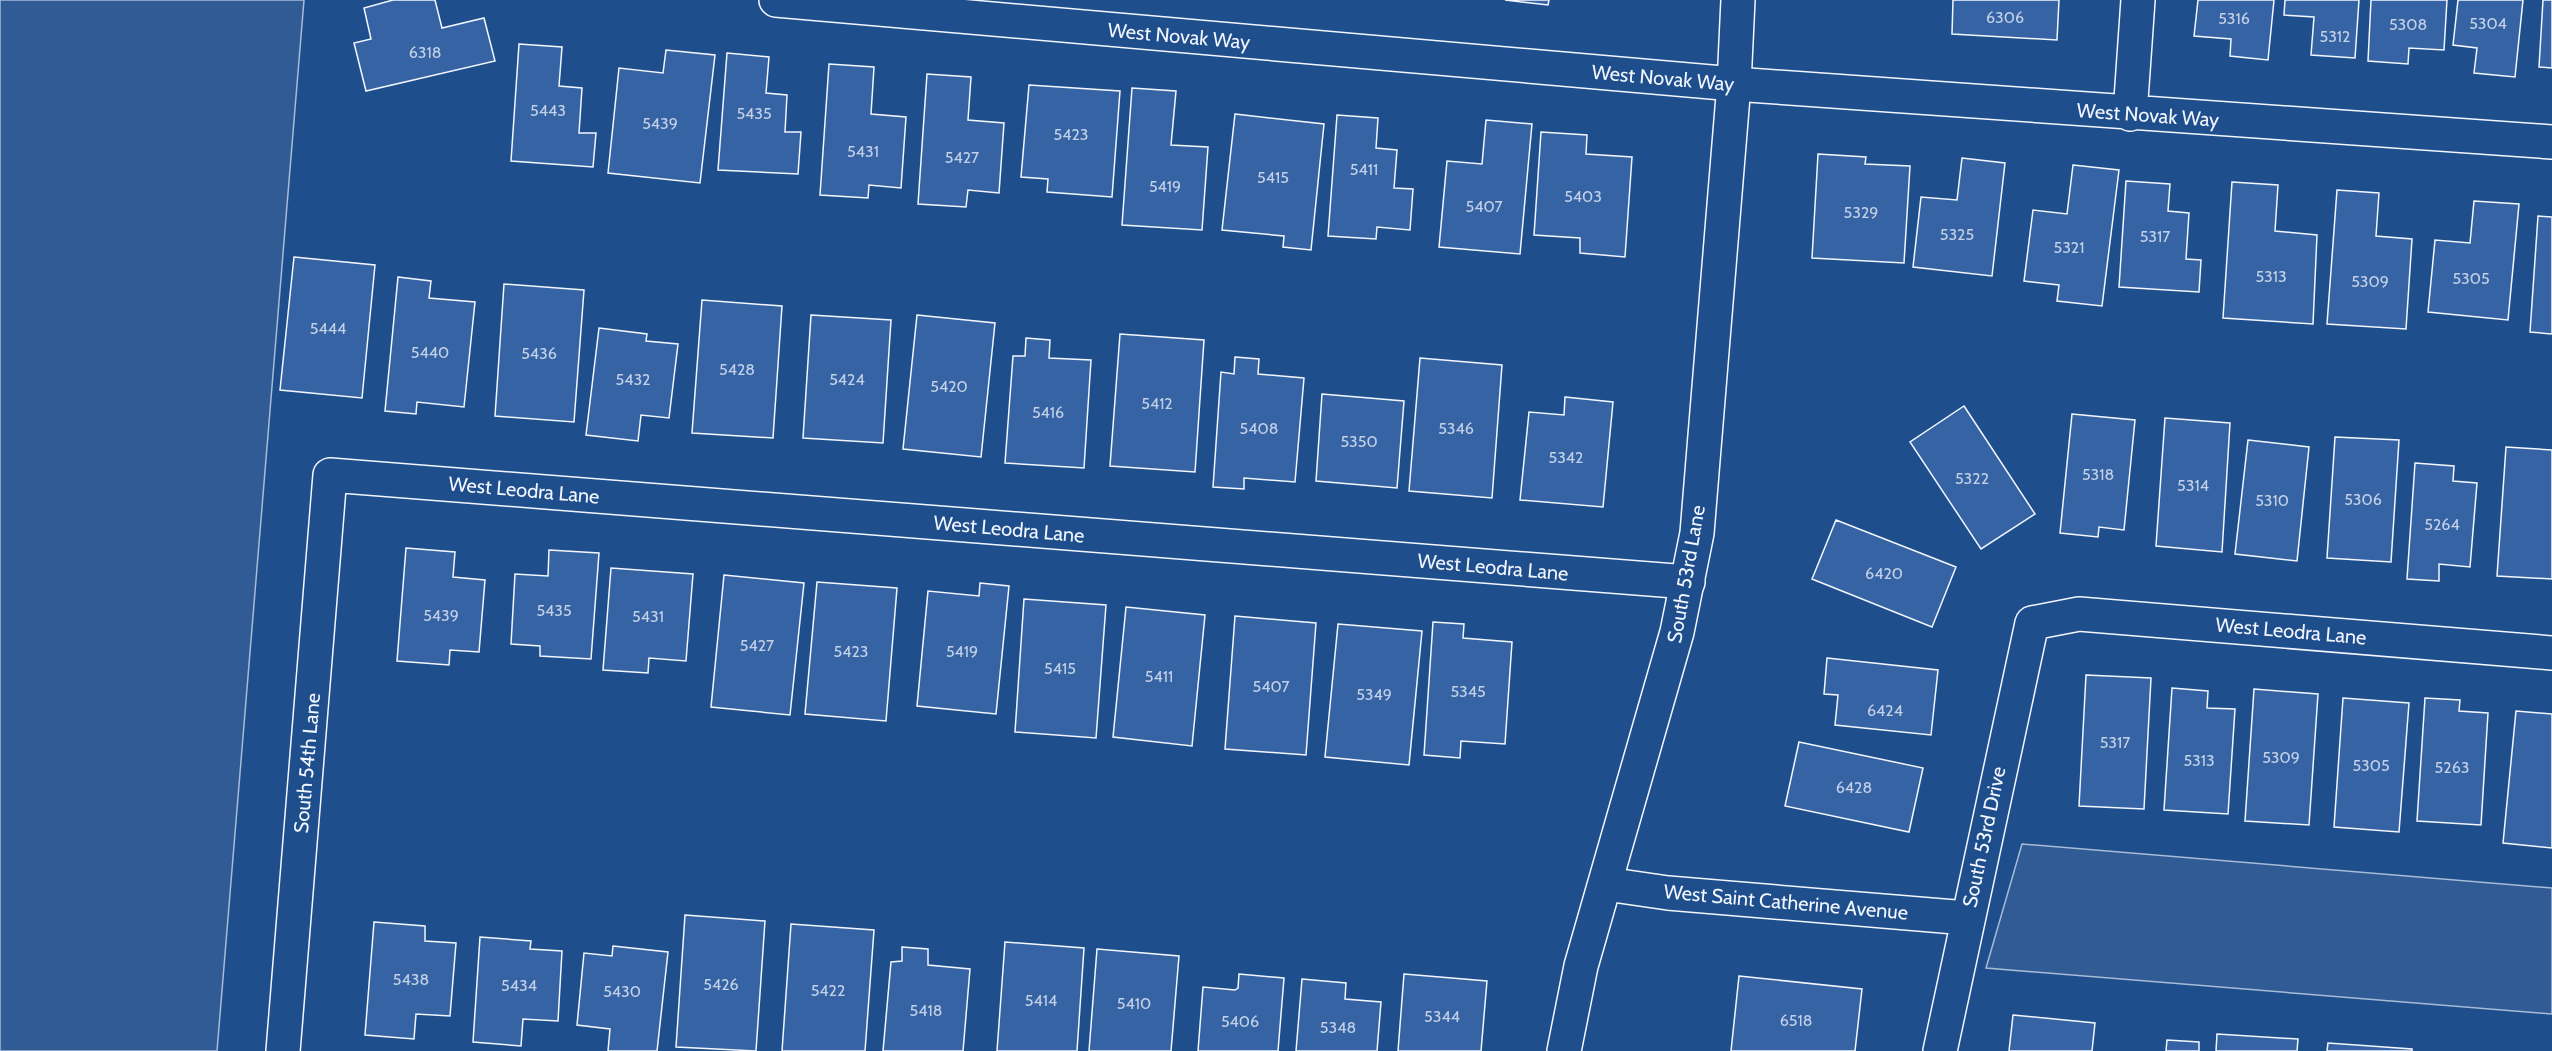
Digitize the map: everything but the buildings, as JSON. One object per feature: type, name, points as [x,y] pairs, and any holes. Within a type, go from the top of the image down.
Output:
[{"type":"street","name":"West Novak Way","points":[[776,0],[1734,84],[2130,114],[2552,142]]},
{"type":"street","name":"South 53rd Lane","points":[[1564,1051],[1581,966],[1677,632],[1697,533],[1734,84],[1738,0]]},
{"type":"street","points":[[2130,114],[2138,0]]},
{"type":"street","name":"West Leodra Lane","points":[[330,475],[1688,582]]},
{"type":"street","name":"South 54th Lane","points":[[283,1051],[330,475]]},
{"type":"street","name":"West Leodra Lane","points":[[2032,623],[2079,614],[2552,653]]},
{"type":"street","name":"South 53rd Drive","points":[[1940,1051],[1966,918],[2032,623]]},
{"type":"street","name":"West Saint Catherine Avenue","points":[[1606,884],[1671,893],[1966,918]]},
{"type":"shaded area","points":[[0,0],[304,0],[217,1051],[0,1051]]},
{"type":"shaded area","points":[[2022,844],[2552,888],[2552,1014],[1986,968]]}]
